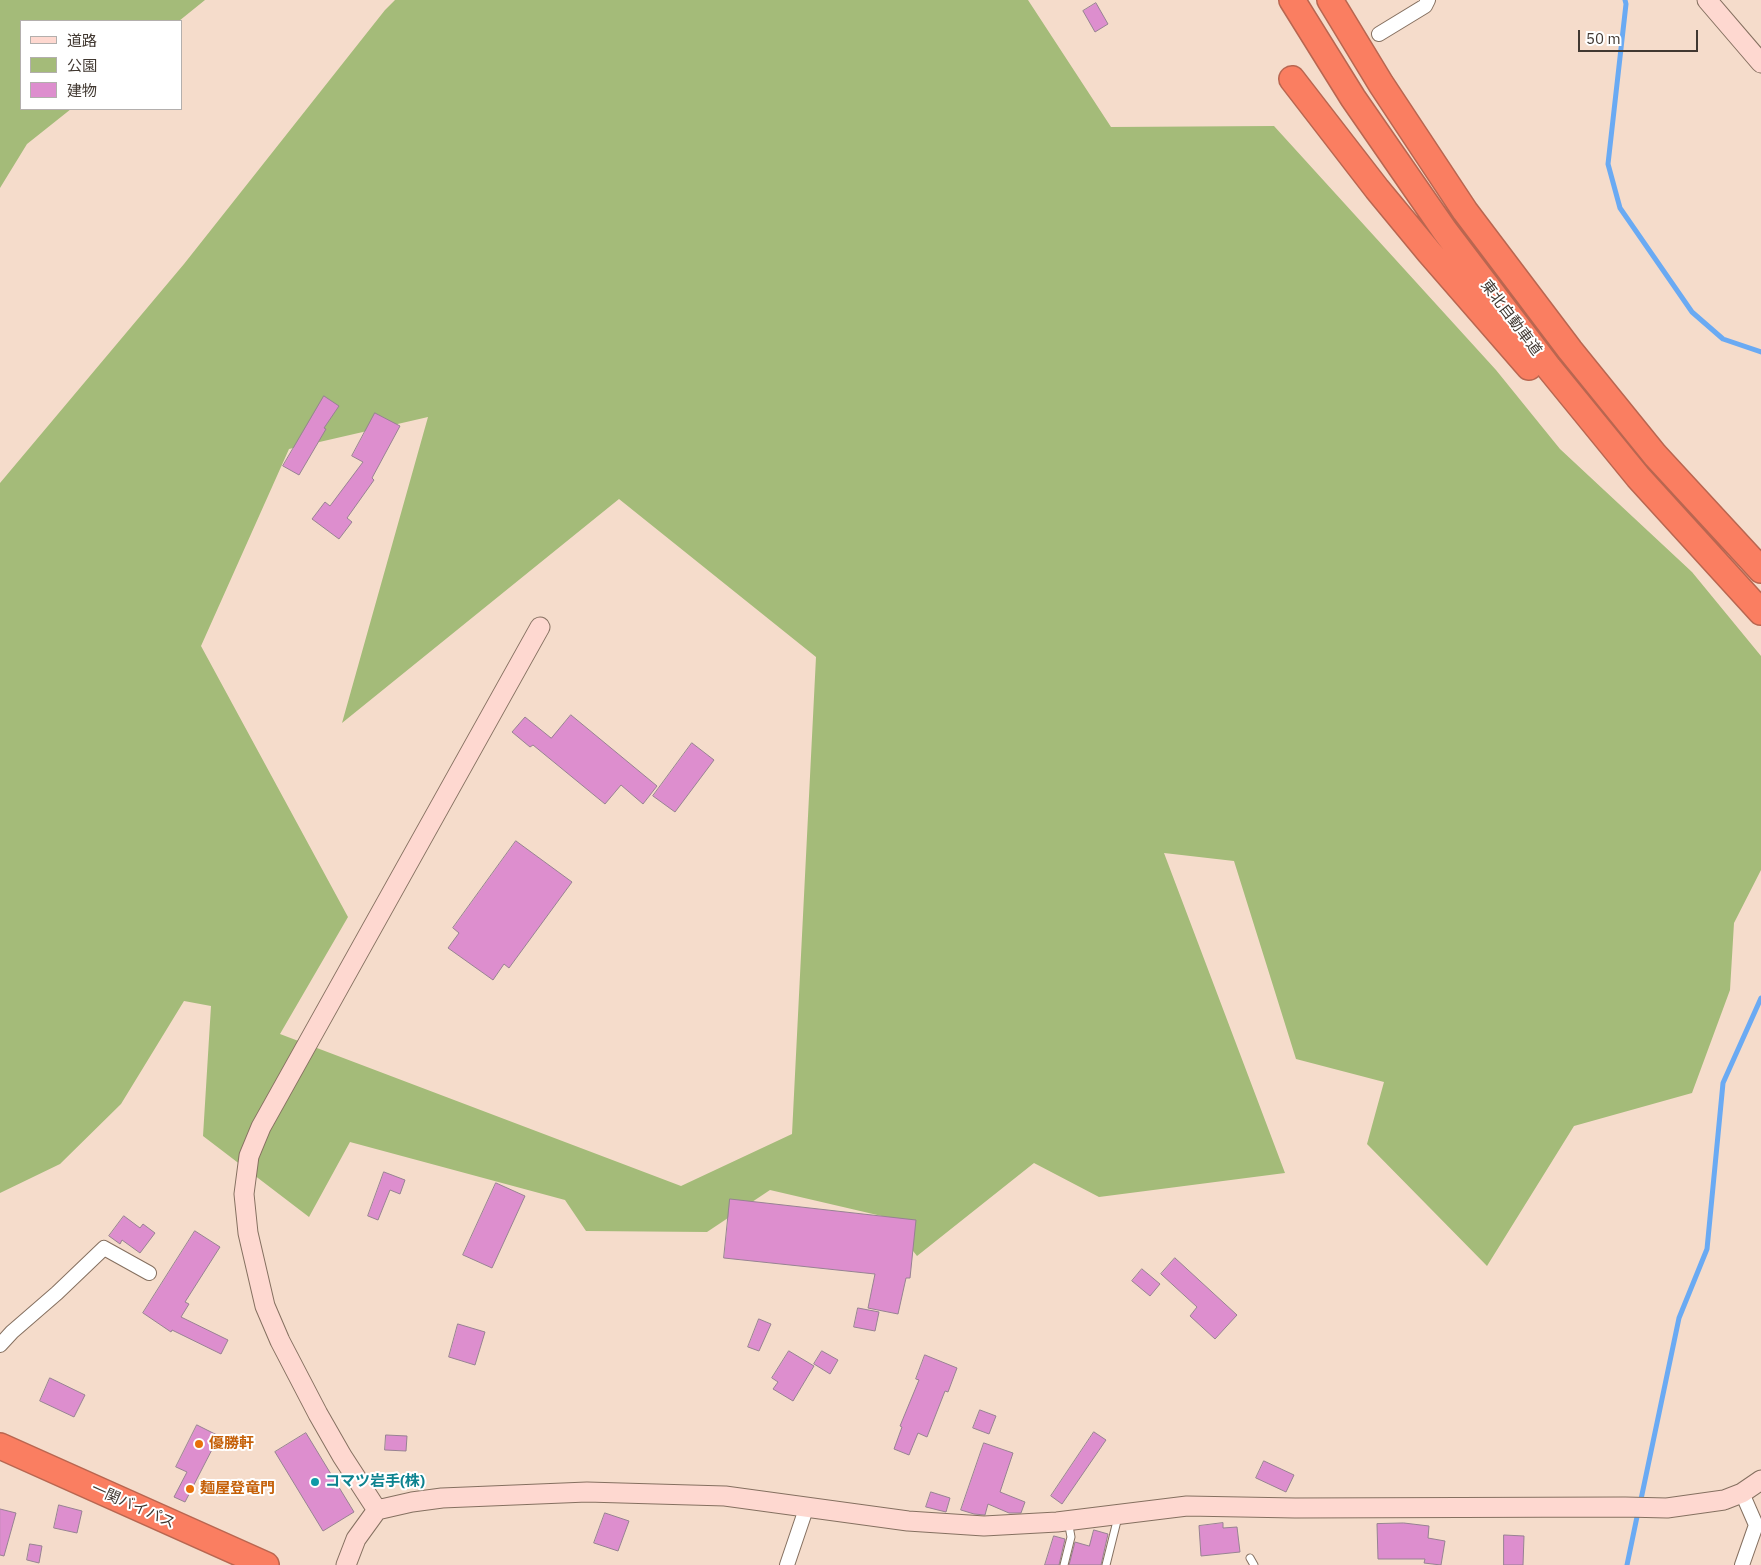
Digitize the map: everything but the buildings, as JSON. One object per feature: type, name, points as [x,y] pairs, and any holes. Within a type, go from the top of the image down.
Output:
[{"type":"highway","name":"東北自動車道","points":[[1292,0],[1353,98],[1445,231],[1549,368],[1638,477],[1761,612]]},
{"type":"highway","name":"東北自動車道","points":[[1330,0],[1381,84],[1465,211],[1570,350],[1655,455],[1761,570]]},
{"type":"highway","points":[[1292,79],[1428,252],[1538,378],[1638,477]]},
{"type":"highway","name":"一関バイパス","points":[[0,1446],[266,1565]]},
{"type":"street","points":[[1379,34],[1425,6],[1428,0]]},
{"type":"street","points":[[1707,0],[1761,64]]},
{"type":"street","points":[[377,1510],[342,1456],[318,1414],[280,1341],[265,1306],[248,1233],[244,1194],[249,1156],[260,1127],[540,627]]},
{"type":"street","points":[[0,1345],[104,1248],[149,1273]]},
{"type":"street","points":[[346,1565],[356,1539],[377,1510],[412,1502],[442,1498],[587,1492],[725,1496],[908,1520],[984,1526],[1057,1522],[1187,1506],[1295,1508],[1616,1506],[1667,1508],[1724,1500],[1742,1493],[1761,1480]]},
{"type":"street","points":[[1742,1493],[1756,1525],[1742,1565]]},
{"type":"street","points":[[787,1565],[807,1506]]},
{"type":"lane","points":[[1106,1565],[1119,1514]]},
{"type":"lane","points":[[1064,1565],[1071,1537],[1069,1526]]},
{"type":"lane","points":[[1250,1558],[1254,1565]]},
{"type":"green space","points":[[0,0],[205,0],[180,20],[20,20],[20,110],[70,110],[27,144],[0,188]]},
{"type":"green space","points":[[395,0],[1028,0],[1111,127],[1274,126],[1496,370],[1560,449],[1692,572],[1761,656],[1761,870],[1734,923],[1730,990],[1692,1093],[1574,1126],[1487,1266],[1367,1144],[1384,1082],[1296,1059],[1234,861],[1164,853],[1285,1173],[1099,1197],[1034,1163],[917,1256],[886,1217],[770,1190],[707,1232],[586,1231],[565,1200],[350,1142],[309,1217],[203,1136],[211,1006],[184,1001],[121,1104],[60,1164],[0,1193],[0,483],[184,264],[385,10]],"holes":[[[428,417],[342,723],[619,499],[816,657],[792,1134],[681,1186],[280,1034],[348,917],[201,646],[289,449]]]},
{"type":"waterway","points":[[1625,0],[1608,164],[1620,208],[1692,312],[1723,339],[1761,352]]},
{"type":"waterway","points":[[1640,1504],[1679,1318],[1707,1249],[1723,1083],[1761,998]]},
{"type":"waterway","points":[[1627,1565],[1638,1512]]},
{"type":"place","name":"優勝軒","points":[[199,1444]]},
{"type":"place","name":"コマツ岩手(株)","points":[[315,1482]]},
{"type":"place","name":"麺屋登竜門","points":[[190,1489]]}]
